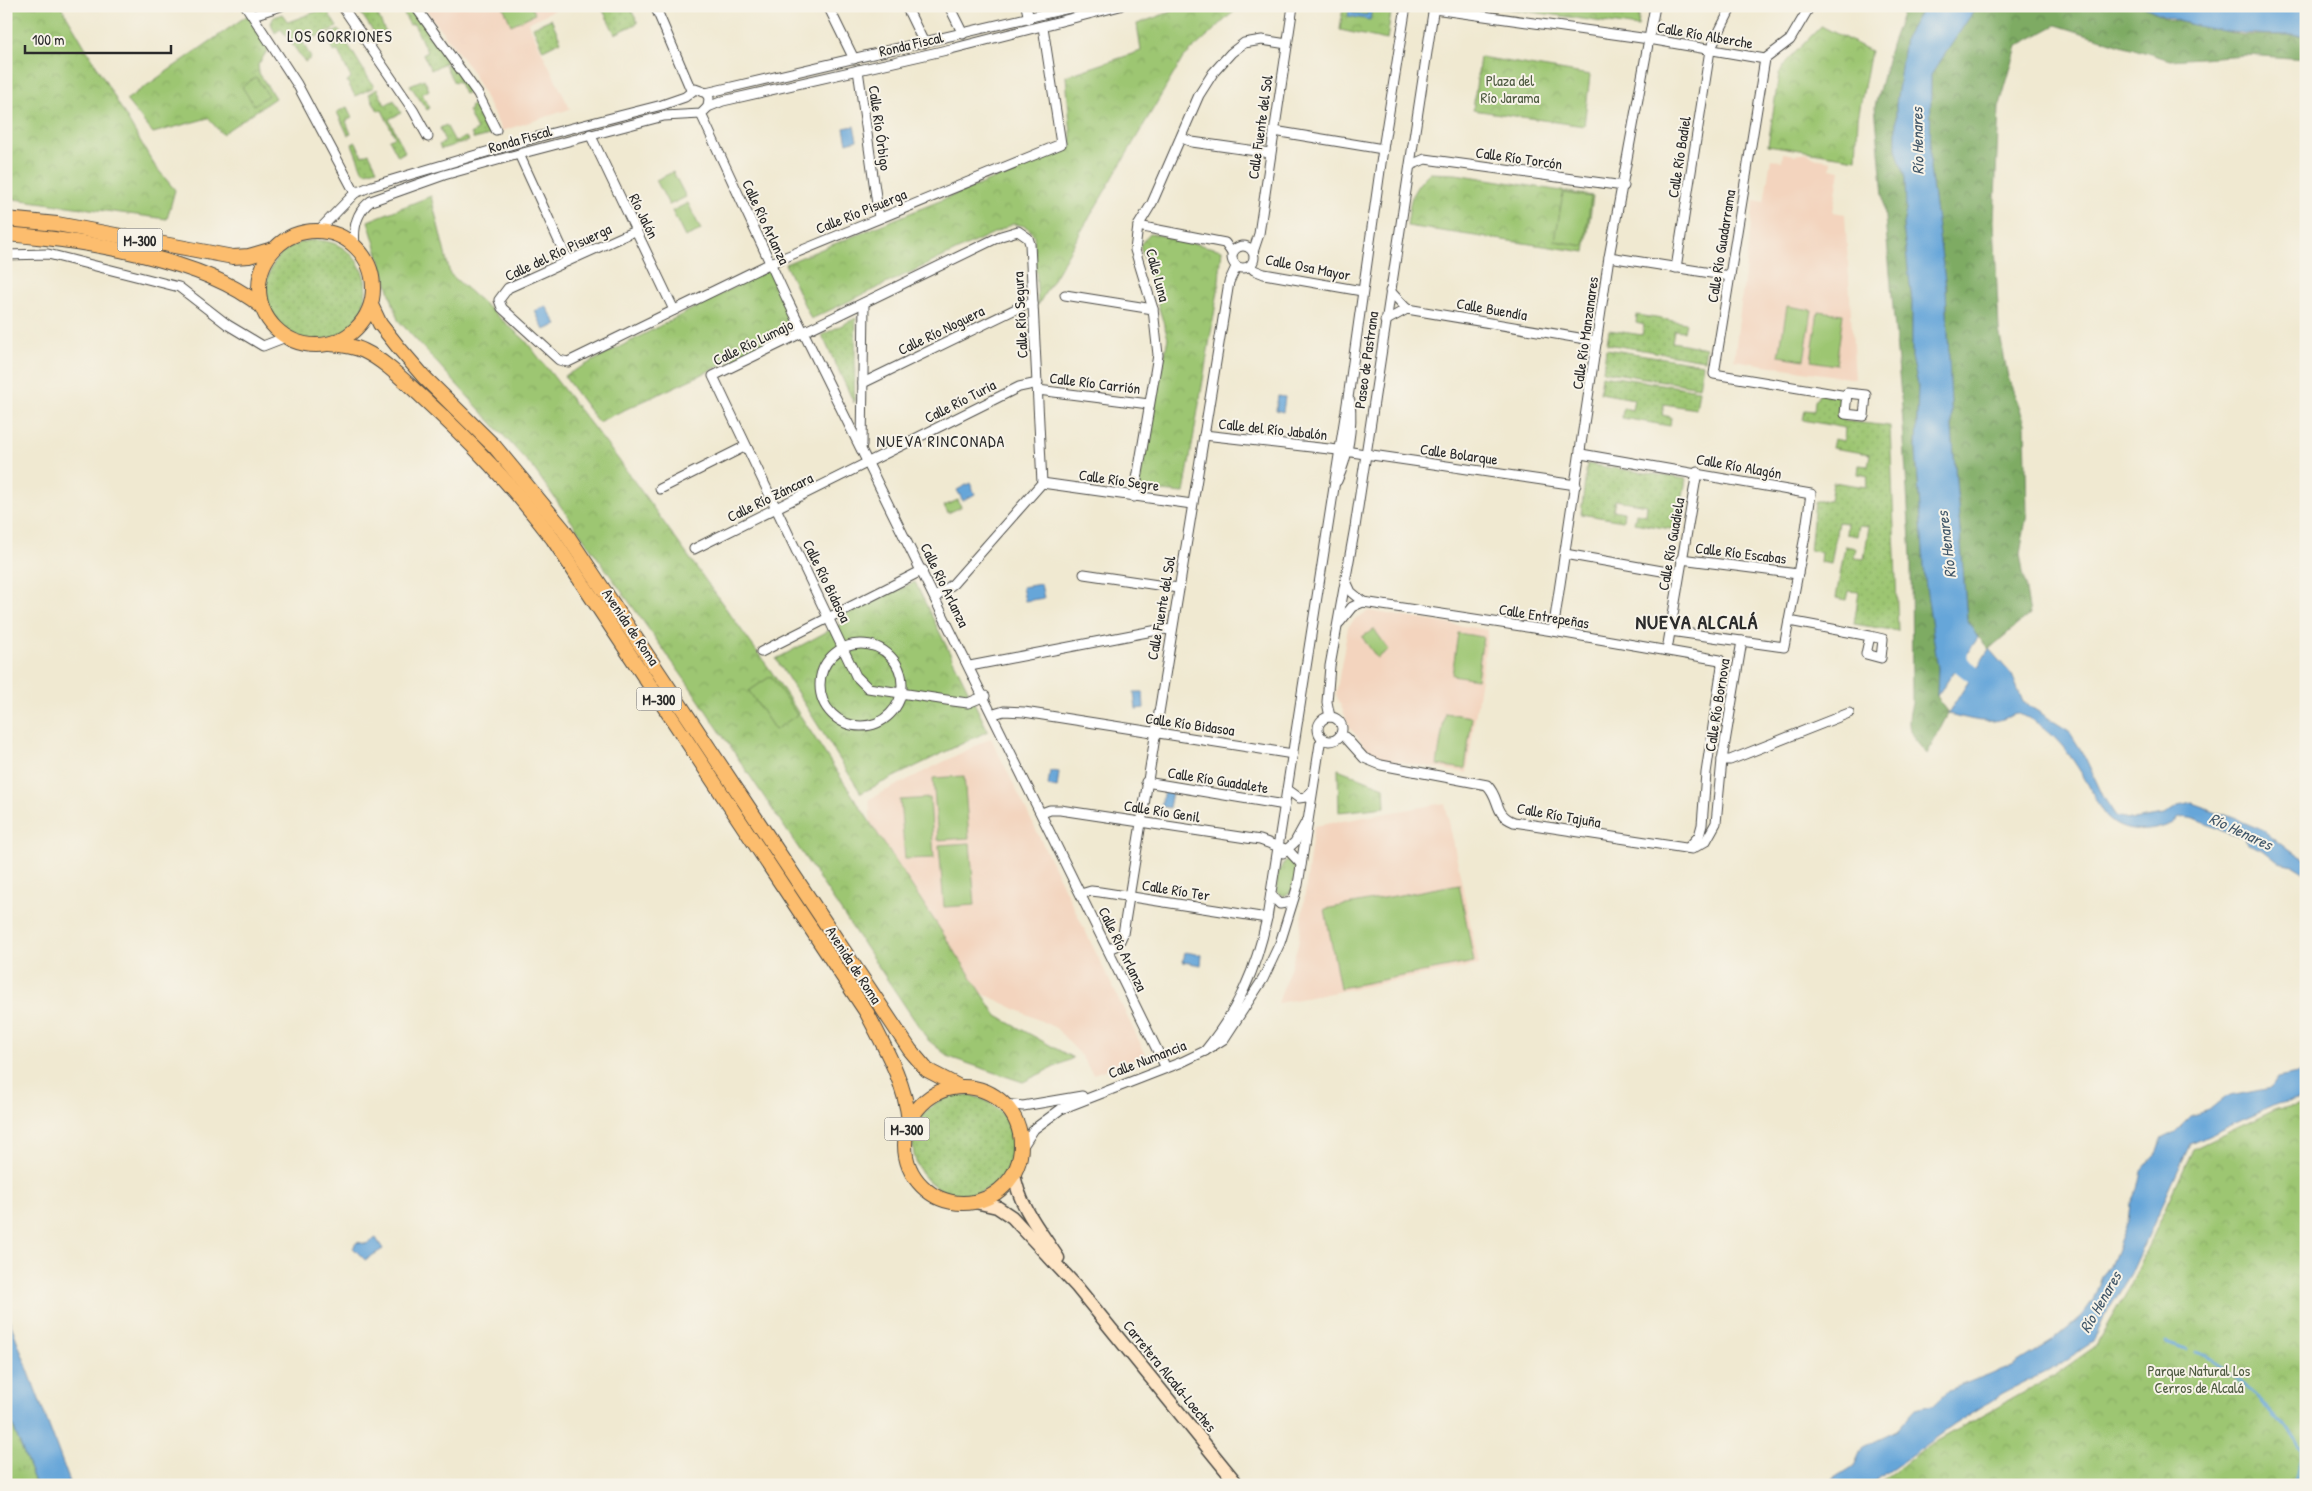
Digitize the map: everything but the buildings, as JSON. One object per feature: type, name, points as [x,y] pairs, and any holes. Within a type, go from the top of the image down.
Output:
[{"type":"main road","name":"M-300","points":[[6,219],[57,224],[234,257],[249,256],[273,249]]},
{"type":"main road","points":[[319,230],[332,233],[355,245],[365,258],[372,273],[374,289],[371,305],[365,318],[356,329],[344,338],[330,344]]},
{"type":"main road","name":"M-300","points":[[319,230],[302,232],[286,239],[273,249],[265,261],[260,274],[258,291],[262,307],[271,324],[286,337],[308,344],[330,344]]},
{"type":"main road","name":"M-300","points":[[6,234],[56,238],[154,258],[218,281],[247,294],[262,307]]},
{"type":"main road","name":"Avenida de Roma","points":[[371,305],[380,324],[398,348],[424,378],[495,447],[563,529],[910,1050],[927,1070],[960,1087]]},
{"type":"main road","name":"Avenida de Roma","points":[[330,344],[363,351],[379,360],[402,379],[486,458],[514,489],[553,539],[867,1013],[907,1099],[909,1121]]},
{"type":"main road","name":"M-300","points":[[960,1087],[976,1088],[991,1094],[1004,1104],[1014,1118],[1020,1133],[1021,1149],[1014,1173],[1004,1186],[991,1196],[976,1202],[958,1204],[941,1200],[926,1190],[912,1176],[905,1157],[904,1139],[909,1121],[918,1108],[930,1097],[944,1090],[960,1087]]},
{"type":"main road","name":"Carretera Alcalá-Loeches","points":[[1014,1173],[1016,1186],[1027,1210],[1077,1287]]},
{"type":"main road","name":"Carretera Alcalá-Loeches","points":[[976,1202],[997,1207],[1012,1217],[1077,1287],[1238,1485]]},
{"type":"street","points":[[246,6],[298,84],[355,193]]},
{"type":"street","points":[[252,15],[281,6]]},
{"type":"street","points":[[342,6],[413,110],[428,137]]},
{"type":"street","points":[[415,6],[478,94],[496,130]]},
{"type":"street","points":[[655,6],[662,20],[688,93],[686,108],[696,114]]},
{"type":"street","points":[[828,6],[854,59]]},
{"type":"street","points":[[906,6],[924,43]]},
{"type":"street","points":[[949,6],[963,34]]},
{"type":"street","points":[[1026,6],[1029,19]]},
{"type":"street","name":"Ronda Fiscal","points":[[319,230],[355,193],[439,166],[699,89],[706,93],[1078,6]]},
{"type":"street","name":"Ronda Fiscal","points":[[355,245],[353,231],[355,222],[363,208],[371,200],[442,176],[590,134],[664,116],[696,114],[723,101],[1043,27],[1120,6]]},
{"type":"street","name":"Calle Fuente del Sol","points":[[1253,252],[1259,234],[1293,6]]},
{"type":"street","name":"Paseo de Pastrana","points":[[1205,1051],[1233,1014],[1243,994],[1258,956],[1267,918],[1332,493],[1342,450],[1362,291],[1406,6]]},
{"type":"street","name":"Calle Río Manzanares","points":[[1553,631],[1610,257],[1655,6]]},
{"type":"street","name":"Calle Río Badiel","points":[[1676,268],[1710,50],[1732,6]]},
{"type":"street","name":"Paseo de Pastrana","points":[[1330,717],[1328,693],[1337,627],[1366,454],[1434,7]]},
{"type":"street","name":"Calle Río Alberche","points":[[1434,7],[1764,59]]},
{"type":"street","points":[[1764,59],[1790,40],[1808,7]]},
{"type":"street","name":"Calle Río Pisuerga","points":[[568,362],[771,263],[1061,144],[1043,27]]},
{"type":"street","name":"Calle Luna","points":[[1134,497],[1158,355],[1153,309],[1135,250],[1138,226],[1152,203],[1182,138],[1199,95],[1213,73],[1231,53],[1244,43],[1253,40],[1287,44]]},
{"type":"street","name":"Calle Río Guadarrama","points":[[1764,59],[1714,374],[1847,396]]},
{"type":"street","name":"Calle Río Órbigo","points":[[858,70],[879,218]]},
{"type":"street","points":[[706,93],[709,98],[708,107]]},
{"type":"street","name":"Calle Río Arlanza","points":[[696,114],[994,714],[1166,1068]]},
{"type":"street","points":[[1274,130],[1383,149]]},
{"type":"street","name":"Río Jalón","points":[[590,134],[674,310]]},
{"type":"street","points":[[1182,138],[1192,142],[1270,153]]},
{"type":"street","points":[[519,154],[568,261]]},
{"type":"street","name":"Calle Río Torcón","points":[[1411,165],[1425,159],[1624,186]]},
{"type":"street","points":[[439,166],[446,169],[442,176]]},
{"type":"street","points":[[1138,226],[1225,243],[1232,253],[1232,260],[1236,266],[1243,269],[1250,266],[1254,259],[1253,252],[1244,246],[1237,247],[1232,253]]},
{"type":"street","name":"Calle del Río Pisuerga","points":[[568,362],[559,360],[502,308],[499,300],[508,288],[636,230]]},
{"type":"street","name":"Calle Río Segura","points":[[804,332],[1001,236],[1018,231],[1028,238],[1030,244],[1042,483]]},
{"type":"street","points":[[6,255],[48,254],[146,277],[179,287],[228,325],[264,346],[286,337]]},
{"type":"street","points":[[1610,257],[1730,276]]},
{"type":"street","name":"Calle Fuente del Sol","points":[[1109,949],[1118,945],[1123,934],[1146,782],[1229,282],[1236,266]]},
{"type":"street","name":"Calle Osa Mayor","points":[[1250,266],[1264,274],[1362,291]]},
{"type":"street","points":[[1385,321],[1407,309],[1390,291]]},
{"type":"street","points":[[1065,296],[1153,309]]},
{"type":"street","points":[[862,448],[864,303]]},
{"type":"street","name":"Calle Río Noguera","points":[[863,384],[1024,304],[1033,304]]},
{"type":"street","name":"Calle Buendía","points":[[1407,309],[1597,341]]},
{"type":"street","name":"Calle Río Lumajo","points":[[713,376],[804,332]]},
{"type":"street","name":"Calle Río Bidasoa","points":[[713,376],[856,676],[868,688],[968,703],[985,696]]},
{"type":"street","name":"Calle Río Turia","points":[[858,469],[1019,387],[1038,387]]},
{"type":"street","name":"Calle Río Carrión","points":[[1038,387],[1150,404]]},
{"type":"street","name":"Calle del Río Jabalón","points":[[1204,435],[1342,450]]},
{"type":"street","points":[[660,489],[746,446]]},
{"type":"street","name":"Calle Bolarque","points":[[1342,450],[1576,485]]},
{"type":"street","name":"Calle Río Alagón","points":[[1581,454],[1697,472],[1811,494],[1798,574]]},
{"type":"street","name":"Calle Río Záncara","points":[[694,549],[858,469]]},
{"type":"street","name":"Calle Río Guadiela","points":[[1667,650],[1697,472]]},
{"type":"street","points":[[936,597],[953,584],[1042,483]]},
{"type":"street","name":"Calle Río Segre","points":[[1042,483],[1192,504]]},
{"type":"street","points":[[1565,554],[1679,574]]},
{"type":"street","name":"Calle Río Escabas","points":[[1681,559],[1798,574]]},
{"type":"street","points":[[761,652],[922,570]]},
{"type":"street","points":[[1084,574],[1178,588]]},
{"type":"street","points":[[1670,631],[1784,647],[1798,574]]},
{"type":"street","points":[[1337,627],[1348,610],[1363,602],[1351,592],[1346,581]]},
{"type":"street","name":"Calle Entrepeñas","points":[[1363,602],[1553,631],[1720,660]]},
{"type":"street","points":[[1789,621],[1870,636]]},
{"type":"street","points":[[970,666],[1163,629],[1171,630]]},
{"type":"street","name":"Calle Río Bornova","points":[[1688,848],[1704,843],[1714,830],[1720,773],[1742,641]]},
{"type":"street","points":[[866,645],[887,651],[901,670],[902,693],[898,705],[885,718],[871,724],[856,725],[841,720],[829,711],[821,698],[819,682],[826,662],[844,648],[866,645]]},
{"type":"street","name":"Calle Río Bornova","points":[[1688,848],[1699,836],[1706,773],[1722,666],[1720,660]]},
{"type":"street","name":"Calle Río Bidasoa","points":[[994,714],[1004,711],[1024,712],[1293,754]]},
{"type":"street","points":[[1722,760],[1730,760],[1849,713]]},
{"type":"street","points":[[1205,1051],[1224,1039],[1263,979],[1280,943],[1298,886],[1311,792],[1323,738],[1318,730],[1319,725],[1325,718],[1330,717],[1339,721],[1342,730],[1340,734],[1332,740],[1323,738]]},
{"type":"street","name":"Calle Río Tajuña","points":[[1340,734],[1364,758],[1381,765],[1487,784],[1497,801],[1499,812],[1505,819],[1514,822],[1688,848]]},
{"type":"street","name":"Calle Río Bornova","points":[[1706,773],[1720,773]]},
{"type":"street","name":"Calle Río Guadalete","points":[[1146,782],[1285,805]]},
{"type":"street","points":[[1288,790],[1298,798],[1306,797],[1311,792]]},
{"type":"street","points":[[1704,801],[1718,803]]},
{"type":"street","name":"Calle Río Genil","points":[[1042,813],[1050,810],[1060,810],[1260,840],[1278,845]]},
{"type":"street","points":[[1276,857],[1288,850],[1306,822]]},
{"type":"street","points":[[1278,845],[1288,850],[1301,864]]},
{"type":"street","name":"Calle Río Ter","points":[[1081,894],[1091,891],[1267,918]]},
{"type":"street","points":[[1271,895],[1280,904],[1292,902]]},
{"type":"street","name":"Calle Numancia","points":[[1021,1149],[1034,1129],[1060,1109],[1205,1051]]},
{"type":"street","name":"Calle Numancia","points":[[1004,1104],[1023,1106],[1099,1092]]},
{"type":"shaded area","points":[[423,6],[562,6],[528,23],[570,109],[502,131],[472,71]]},
{"type":"shaded area","points":[[1783,153],[1795,155],[1807,153],[1819,159],[1831,161],[1830,168],[1840,170],[1833,212],[1845,214],[1855,379],[1734,360],[1754,200],[1764,202],[1771,159],[1782,161]]},
{"type":"shaded area","points":[[1369,611],[1488,630],[1467,773],[1387,760],[1375,756],[1350,728],[1336,694],[1348,627],[1356,618]]},
{"type":"shaded area","points":[[991,738],[1146,1055],[1093,1074],[1079,1053],[1056,1028],[982,993],[871,824],[869,799]]},
{"type":"shaded area","points":[[1445,803],[1479,965],[1278,1003],[1298,945],[1314,826]]},
{"type":"green space","points":[[6,6],[61,6],[155,166],[175,190],[167,219],[6,198]]},
{"type":"green space","points":[[316,6],[333,6],[335,11],[329,14],[337,27],[303,43],[311,58],[305,62],[281,29],[275,33],[271,23],[274,17],[282,14],[288,22],[318,11]]},
{"type":"green space","points":[[356,6],[398,6],[378,16],[386,33],[378,38]]},
{"type":"green space","points":[[405,6],[411,6],[450,60],[431,70],[423,54],[427,52],[414,24],[410,25],[401,9]]},
{"type":"green space","points":[[503,6],[531,6],[535,14],[511,25]]},
{"type":"green space","points":[[601,6],[629,6],[638,23],[615,34]]},
{"type":"green space","points":[[1187,6],[1240,6],[1183,58],[1038,305],[1034,236],[1025,227],[1013,224],[811,319],[785,264],[1072,147],[1066,76],[1141,51],[1137,24]]},
{"type":"green space","points":[[1343,6],[1392,6],[1387,40],[1340,30]]},
{"type":"green space","points":[[1491,6],[1639,6],[1640,8],[1638,27]]},
{"type":"green space","points":[[1905,6],[1924,6],[1905,38],[1896,105],[1896,148],[1905,177],[1906,210],[1903,225],[1912,301],[1912,357],[1918,385],[1916,451],[1925,580],[1938,668],[1937,696],[1948,714],[1927,754],[1916,742],[1909,726],[1912,703],[1911,557],[1902,408],[1875,106],[1891,45]]},
{"type":"green space","points":[[1977,6],[2143,6],[2170,20],[2243,35],[2306,35],[2306,59],[2246,55],[2170,60],[2056,25],[2017,46],[1999,108],[1994,221],[1999,330],[2008,377],[2025,423],[2027,513],[2020,554],[2030,614],[1989,649],[1972,630],[1967,620],[1952,429],[1946,288],[1930,169],[1931,75]]},
{"type":"green space","points":[[248,15],[269,48],[258,65],[259,73],[275,98],[222,134],[208,118],[153,133],[126,100]]},
{"type":"green space","points":[[551,19],[561,41],[543,50],[533,27]]},
{"type":"green space","points":[[1821,26],[1871,51],[1858,118],[1856,159],[1768,145],[1779,74],[1786,62]]},
{"type":"green space","points":[[339,30],[374,87],[355,96],[347,81],[351,78],[338,51],[334,52],[326,35]]},
{"type":"green space","name":"Plaza del Río Jarama","points":[[1480,57],[1590,75],[1584,126],[1473,110]]},
{"type":"green space","points":[[451,62],[469,92],[464,94],[458,81],[454,83],[445,65]]},
{"type":"green space","points":[[256,77],[268,95],[254,105],[242,87]]},
{"type":"green space","points":[[424,79],[429,90],[422,94],[430,108],[427,110],[410,85]]},
{"type":"green space","points":[[377,89],[385,105],[394,100],[401,113],[389,119],[405,152],[398,156],[389,139],[395,137],[382,110],[378,111],[369,94]]},
{"type":"green space","points":[[478,102],[494,134],[474,139],[471,134],[477,130],[468,111],[471,109],[470,107]]},
{"type":"green space","points":[[347,107],[352,118],[346,121],[351,134],[348,135],[337,112]]},
{"type":"green space","points":[[446,125],[455,142],[466,137],[469,141],[441,149],[439,145],[445,142],[440,128]]},
{"type":"green space","points":[[356,142],[362,156],[369,153],[377,169],[366,172],[362,170],[352,144]]},
{"type":"green space","points":[[673,172],[686,197],[669,205],[656,180]]},
{"type":"green space","points":[[1429,173],[1456,174],[1593,196],[1585,252],[1407,226],[1414,191]]},
{"type":"green space","points":[[1563,193],[1591,197],[1584,246],[1555,241]]},
{"type":"green space","points":[[431,196],[450,274],[525,340],[618,459],[771,671],[997,1016],[1073,1058],[1023,1082],[949,1057],[928,1040],[688,684],[534,469],[398,320],[368,221]]},
{"type":"green space","points":[[688,203],[701,230],[685,237],[672,211]]},
{"type":"green space","points":[[1150,233],[1222,250],[1218,291],[1184,493],[1138,489],[1168,338],[1140,245]]},
{"type":"green space","points":[[316,240],[335,244],[351,255],[362,271],[366,290],[362,309],[351,325],[335,336],[316,340],[297,336],[281,325],[270,309],[266,290],[270,271],[281,255],[297,244]]},
{"type":"green space","points":[[769,269],[796,331],[598,422],[564,376]]},
{"type":"green space","points":[[1787,306],[1812,310],[1804,360],[1779,356]]},
{"type":"green space","points":[[1818,311],[1843,314],[1836,365],[1811,361]]},
{"type":"green space","points":[[1637,315],[1686,323],[1684,331],[1674,330],[1672,342],[1706,348],[1704,360],[1607,344],[1609,330],[1642,335],[1644,325],[1636,323]]},
{"type":"green space","points":[[856,318],[854,403],[822,335]]},
{"type":"green space","points":[[1606,349],[1703,364],[1699,387],[1603,371]]},
{"type":"green space","points":[[1602,375],[1699,390],[1696,409],[1664,404],[1662,415],[1671,417],[1670,426],[1622,418],[1623,408],[1632,410],[1634,399],[1600,393]]},
{"type":"green space","points":[[1821,392],[1840,395],[1839,416],[1844,421],[1890,426],[1898,631],[1854,624],[1859,592],[1849,591],[1847,600],[1836,598],[1845,546],[1856,548],[1854,558],[1864,559],[1869,526],[1859,525],[1857,536],[1846,534],[1847,523],[1838,522],[1831,564],[1820,562],[1821,552],[1810,551],[1815,501],[1830,501],[1833,482],[1866,487],[1868,476],[1858,474],[1859,465],[1868,466],[1870,454],[1832,448],[1834,439],[1844,441],[1845,428],[1803,420],[1805,410],[1814,411],[1815,401]]},
{"type":"green space","points":[[1587,464],[1686,479],[1677,530],[1634,523],[1636,513],[1646,515],[1647,505],[1615,500],[1613,510],[1624,512],[1623,521],[1581,514]]},
{"type":"green space","points":[[958,500],[961,507],[948,513],[944,506]]},
{"type":"green space","points":[[915,582],[988,731],[861,793],[776,659],[841,624],[838,617]]},
{"type":"green space","points":[[1374,629],[1389,650],[1377,658],[1362,637]]},
{"type":"green space","points":[[1458,633],[1483,637],[1477,679],[1452,675]]},
{"type":"green space","points":[[771,676],[797,715],[775,730],[749,691]]},
{"type":"green space","points":[[1445,713],[1472,717],[1465,769],[1437,765]]},
{"type":"green space","points":[[1338,769],[1384,787],[1385,807],[1339,812]]},
{"type":"green space","points":[[964,776],[969,838],[938,840],[933,778]]},
{"type":"green space","points":[[930,798],[934,858],[905,859],[900,800]]},
{"type":"green space","points":[[970,843],[975,905],[944,907],[939,845]]},
{"type":"green space","points":[[1287,861],[1294,864],[1296,875],[1291,892],[1284,896],[1278,893],[1277,880],[1281,867]]},
{"type":"green space","points":[[1459,884],[1474,962],[1340,988],[1325,909]]},
{"type":"green space","points":[[963,1095],[982,1099],[998,1110],[1009,1126],[1013,1145],[1009,1164],[998,1180],[982,1191],[963,1195],[944,1191],[928,1180],[917,1164],[913,1145],[917,1126],[928,1110],[944,1099]]},
{"type":"green space","name":"Parque Natural Los Cerros de Alcalá","points":[[2306,1104],[2306,1485],[1877,1485],[1929,1445],[2056,1374],[2096,1346],[2129,1289],[2193,1149],[2277,1109]]},
{"type":"green space","points":[[6,1408],[36,1485],[6,1485]]},
{"type":"water","points":[[1350,6],[1353,6],[1353,13],[1367,15],[1369,6],[1372,6],[1370,20],[1348,16]]},
{"type":"water","points":[[1924,6],[1977,6],[1931,75],[1930,169],[1946,288],[1952,430],[1967,620],[1978,638],[1937,696],[1938,668],[1925,580],[1916,451],[1918,385],[1912,357],[1912,301],[1903,225],[1906,210],[1905,178],[1896,148],[1896,105],[1905,38]]},
{"type":"water","points":[[2143,6],[2306,6],[2306,35],[2222,31],[2182,22]]},
{"type":"water","points":[[854,126],[857,140],[847,143],[844,128]]},
{"type":"water","points":[[546,306],[557,325],[544,330],[535,311]]},
{"type":"water","points":[[1278,396],[1285,397],[1283,412],[1276,410]]},
{"type":"water","points":[[970,483],[975,494],[963,501],[957,490]]},
{"type":"water","points":[[1041,584],[1044,598],[1025,601],[1022,587]]},
{"type":"water","points":[[1989,649],[2012,675],[2023,702],[2069,731],[2084,755],[2104,798],[2116,816],[2133,820],[2164,815],[2178,806],[2192,803],[2264,831],[2287,849],[2306,859],[2306,873],[2293,865],[2278,862],[2263,850],[2248,844],[2242,836],[2227,833],[2194,819],[2180,818],[2171,824],[2156,829],[2140,831],[2118,826],[2108,819],[2102,811],[2085,778],[2069,755],[2050,733],[2039,725],[2015,713],[2007,718],[1990,721],[1974,720],[1948,714]]},
{"type":"water","points":[[1134,692],[1143,692],[1144,708],[1136,709]]},
{"type":"water","points":[[1050,771],[1059,772],[1057,788],[1048,786]]},
{"type":"water","points":[[1164,790],[1172,792],[1169,808],[1161,806]]},
{"type":"water","points":[[1185,952],[1202,955],[1201,965],[1183,962]]},
{"type":"water","points":[[2306,1072],[2306,1098],[2277,1104],[2190,1144],[2130,1276],[2105,1315],[2094,1341],[2057,1366],[2002,1394],[1953,1425],[1870,1485],[1824,1485],[1854,1466],[1863,1446],[1897,1430],[1916,1409],[1932,1405],[1948,1390],[2014,1365],[2054,1340],[2081,1317],[2093,1300],[2102,1276],[2110,1266],[2128,1222],[2130,1204],[2137,1189],[2141,1171],[2156,1154],[2161,1139],[2175,1132],[2191,1116],[2209,1110],[2225,1097],[2271,1088],[2278,1078]]},
{"type":"water","points":[[376,1238],[383,1249],[365,1260],[353,1248],[357,1242],[366,1244]]},
{"type":"water","points":[[6,1311],[71,1485],[36,1485],[6,1408]]},
{"type":"waterway","name":"Río Henares","points":[[1957,639],[1959,663],[1991,688]]},
{"type":"waterway","points":[[2166,1342],[2186,1349]]},
{"type":"waterway","points":[[2196,1352],[2220,1365],[2235,1377],[2297,1440],[2303,1450],[2294,1485]]},
{"type":"district","name":"LOS GORRIONES","points":[[340,36]]},
{"type":"district","name":"NUEVA RINCONADA","points":[[941,441]]},
{"type":"district","name":"NUEVA ALCALÁ","points":[[1697,621]]}]
